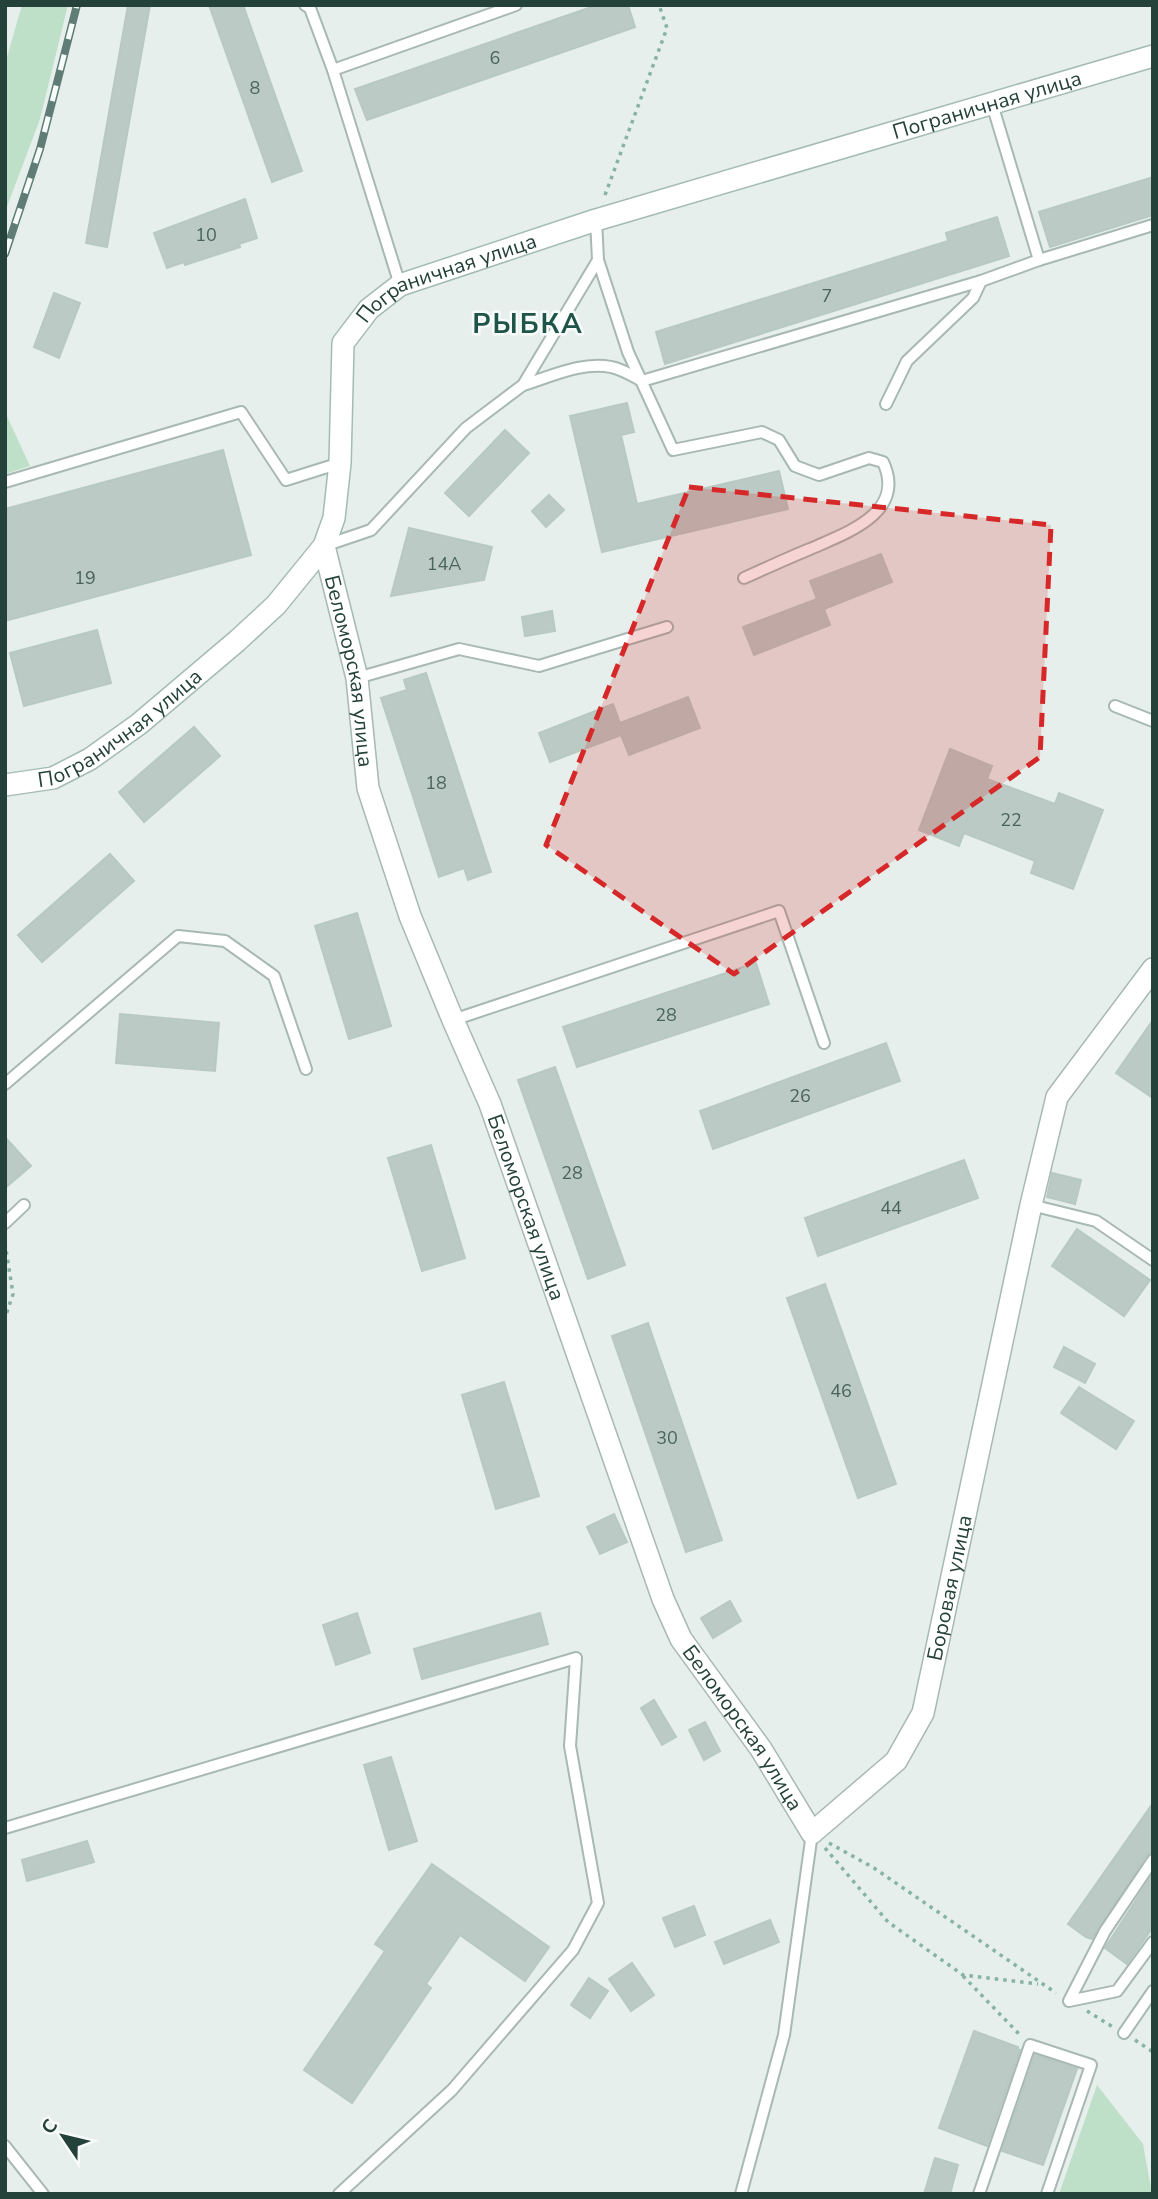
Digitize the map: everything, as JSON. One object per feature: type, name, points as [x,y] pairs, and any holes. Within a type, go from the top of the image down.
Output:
[{"type":"street","name":"Пограничная улица","points":[[5,785],[53,778],[90,759],[139,724],[237,641],[276,604],[324,547],[334,518],[340,463],[344,342],[369,309],[400,285],[596,220],[1153,56]]},
{"type":"street","name":"Беломорская улица","points":[[324,547],[358,678],[368,788],[410,916],[490,1104],[663,1599],[681,1639],[761,1749],[812,1833]]},
{"type":"street","name":"Боровая улица","points":[[812,1833],[896,1761],[923,1713],[1031,1205],[1058,1097],[1153,969]]},
{"type":"lane","points":[[305,5],[310,8],[333,69],[400,285]]},
{"type":"lane","points":[[333,69],[516,5]]},
{"type":"lane","points":[[992,104],[1039,260]]},
{"type":"lane","points":[[596,220],[598,260],[628,352],[673,450],[762,432],[779,440],[795,467],[819,475],[869,458],[883,462],[890,476],[885,502],[863,525],[744,578]]},
{"type":"lane","points":[[324,547],[372,530],[466,428],[523,385],[594,366],[612,367],[642,380],[981,281],[1153,225]]},
{"type":"lane","points":[[523,385],[598,260]]},
{"type":"lane","points":[[886,404],[908,361],[973,298],[981,281]]},
{"type":"lane","points":[[5,482],[241,412],[286,480],[340,463]]},
{"type":"lane","points":[[358,678],[459,649],[539,666],[667,627]]},
{"type":"lane","points":[[1115,706],[1153,721]]},
{"type":"lane","points":[[453,1020],[779,911],[824,1043]]},
{"type":"lane","points":[[5,1084],[178,936],[225,941],[274,976],[306,1069]]},
{"type":"lane","points":[[5,1223],[24,1205]]},
{"type":"lane","points":[[1031,1205],[1096,1221],[1153,1259]]},
{"type":"lane","points":[[5,1828],[576,1658],[570,1746],[598,1903],[573,1950],[452,2090],[339,2194]]},
{"type":"lane","points":[[741,2194],[784,2035],[812,1833]]},
{"type":"lane","points":[[1069,2001],[1105,1931],[1153,1860]]},
{"type":"lane","points":[[1069,2001],[1117,1991],[1153,1942]]},
{"type":"lane","points":[[1124,2033],[1153,1991]]},
{"type":"lane","points":[[979,2194],[1030,2045],[1091,2065],[1047,2194]]},
{"type":"lane","points":[[5,2146],[43,2194]]},
{"type":"path","points":[[596,220],[667,28],[659,5]]},
{"type":"path","points":[[5,1242],[13,1294],[5,1318]]},
{"type":"path","points":[[812,1833],[888,1922],[963,1975],[1030,2045]]},
{"type":"path","points":[[812,1833],[874,1868],[1041,1985],[1153,2052]]},
{"type":"path","points":[[963,1975],[1041,1985]]},
{"type":"highlighted area","points":[[689,487],[1051,525],[1040,757],[734,974],[546,845]]},
{"type":"green space","points":[[22,5],[68,5],[40,119],[5,212],[5,64]]},
{"type":"green space","points":[[5,412],[30,466],[5,474]]},
{"type":"green space","points":[[1097,2085],[1143,2144],[1152,2194],[1059,2194]]},
{"type":"building","points":[[128,5],[150,5],[107,247],[86,243]]},
{"type":"building","points":[[209,5],[243,5],[302,171],[272,182]]},
{"type":"building","points":[[597,5],[628,5],[635,27],[367,120],[355,89]]},
{"type":"building","points":[[1153,177],[1153,215],[1050,247],[1039,212]]},
{"type":"building","points":[[245,199],[257,238],[239,244],[240,247],[167,268],[154,233]]},
{"type":"building","points":[[997,217],[1009,256],[665,364],[656,332],[948,241],[946,233]]},
{"type":"building","points":[[54,293],[80,303],[59,358],[34,347]]},
{"type":"building","points":[[627,403],[634,432],[621,435],[637,504],[779,471],[788,509],[602,552],[570,416]]},
{"type":"building","points":[[505,430],[529,453],[469,516],[445,493]]},
{"type":"building","points":[[223,450],[251,555],[5,621],[5,509]]},
{"type":"building","points":[[549,495],[564,510],[546,527],[532,511]]},
{"type":"building","points":[[409,528],[492,547],[484,580],[391,596]]},
{"type":"building","points":[[881,554],[892,582],[824,609],[830,625],[754,655],[743,627],[817,599],[810,581]]},
{"type":"building","points":[[552,611],[555,631],[525,636],[522,617]]},
{"type":"building","points":[[97,630],[111,683],[24,706],[10,653]]},
{"type":"building","points":[[426,673],[491,872],[468,880],[464,868],[439,877],[381,698],[407,690],[404,680]]},
{"type":"building","points":[[688,697],[700,728],[629,755],[621,735],[550,762],[539,733],[613,704],[620,723]]},
{"type":"building","points":[[194,727],[220,756],[144,822],[119,792]]},
{"type":"building","points":[[950,749],[992,766],[987,779],[1055,804],[1059,793],[1103,810],[1073,889],[1031,873],[1035,861],[964,833],[959,846],[919,830]]},
{"type":"building","points":[[110,854],[134,881],[42,962],[18,935]]},
{"type":"building","points":[[357,913],[391,1026],[349,1039],[315,926]]},
{"type":"building","points":[[756,963],[769,1004],[577,1067],[563,1027]]},
{"type":"building","points":[[120,1014],[219,1023],[215,1071],[116,1063]]},
{"type":"building","points":[[1153,1020],[1153,1098],[1116,1073]]},
{"type":"building","points":[[886,1043],[900,1081],[713,1149],[700,1111]]},
{"type":"building","points":[[555,1067],[625,1265],[588,1279],[518,1080]]},
{"type":"building","points":[[5,1137],[31,1166],[5,1188]]},
{"type":"building","points":[[431,1145],[465,1258],[422,1271],[388,1158]]},
{"type":"building","points":[[964,1160],[978,1198],[818,1256],[805,1218]]},
{"type":"building","points":[[1052,1173],[1081,1180],[1075,1204],[1047,1197]]},
{"type":"building","points":[[1077,1229],[1150,1280],[1124,1316],[1052,1266]]},
{"type":"building","points":[[825,1284],[896,1484],[858,1498],[787,1298]]},
{"type":"building","points":[[648,1323],[722,1540],[686,1552],[612,1336]]},
{"type":"building","points":[[1064,1347],[1095,1364],[1085,1383],[1054,1367]]},
{"type":"building","points":[[504,1382],[539,1496],[496,1509],[462,1395]]},
{"type":"building","points":[[1079,1387],[1134,1421],[1116,1449],[1061,1413]]},
{"type":"building","points":[[614,1514],[627,1542],[600,1554],[587,1527]]},
{"type":"building","points":[[730,1601],[741,1621],[713,1638],[701,1618]]},
{"type":"building","points":[[357,1613],[370,1653],[336,1665],[323,1625]]},
{"type":"building","points":[[540,1613],[548,1644],[422,1679],[414,1649]]},
{"type":"building","points":[[654,1700],[676,1737],[662,1745],[641,1708]]},
{"type":"building","points":[[705,1722],[720,1751],[704,1760],[689,1730]]},
{"type":"building","points":[[391,1757],[417,1841],[389,1850],[364,1765]]},
{"type":"building","points":[[1153,1803],[1153,1852],[1146,1856],[1092,1939],[1086,1937],[1068,1924]]},
{"type":"building","points":[[87,1841],[94,1862],[27,1881],[22,1860]]},
{"type":"building","points":[[432,1864],[549,1947],[525,1981],[460,1935],[426,1984],[431,1988],[352,2103],[304,2070],[385,1951],[375,1944]]},
{"type":"building","points":[[1153,1874],[1153,1927],[1127,1964],[1105,1948]]},
{"type":"building","points":[[694,1906],[705,1935],[675,1947],[663,1918]]},
{"type":"building","points":[[770,1920],[779,1942],[724,1964],[715,1942]]},
{"type":"building","points":[[632,1963],[654,1995],[631,2011],[609,1979]]},
{"type":"building","points":[[589,1978],[608,1991],[590,2018],[571,2005]]},
{"type":"building","points":[[974,2031],[1020,2050],[987,2146],[939,2128]]},
{"type":"building","points":[[1035,2055],[1077,2069],[1043,2165],[1002,2151]]},
{"type":"building","points":[[935,2158],[958,2165],[950,2194],[924,2194]]},
{"type":"railway","points":[[5,254],[40,149],[77,5]]},
{"type":"district","name":"РЫБКА","points":[[528,324]]}]
